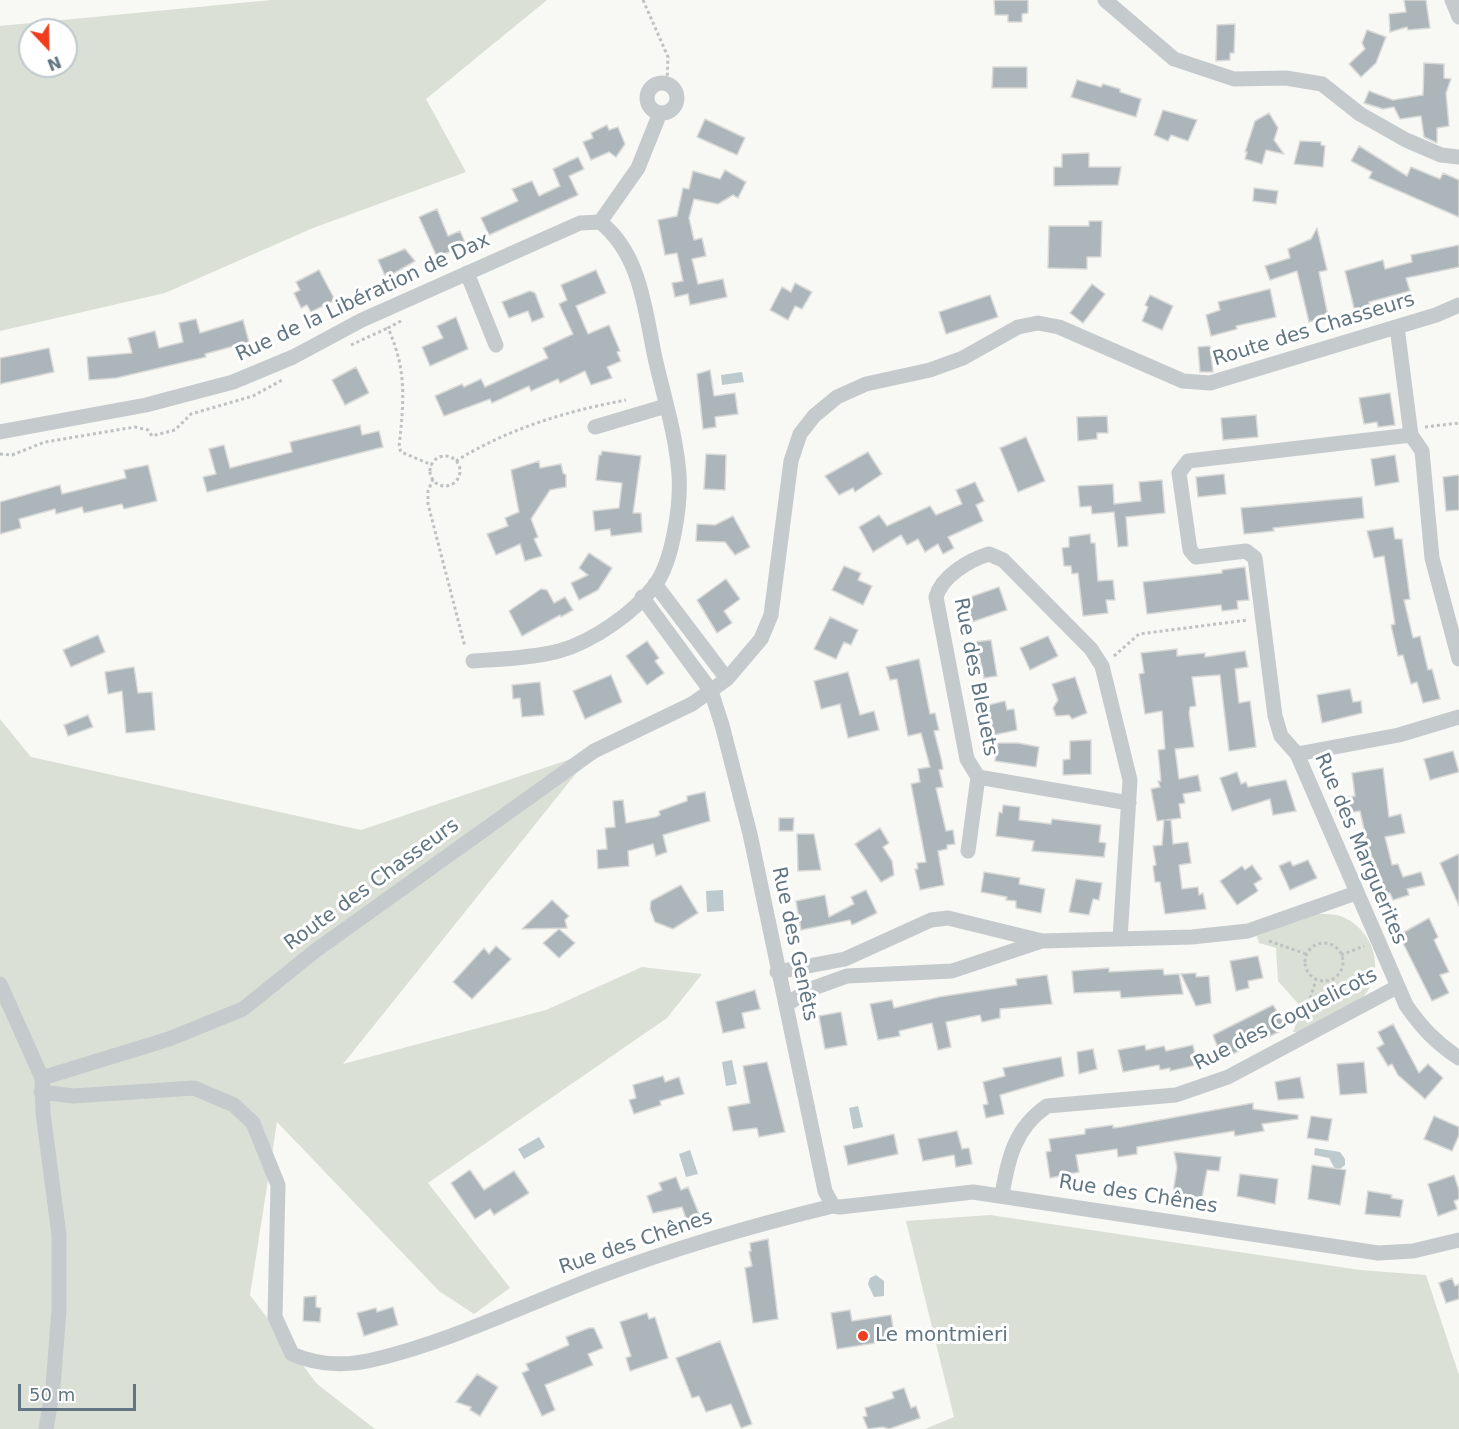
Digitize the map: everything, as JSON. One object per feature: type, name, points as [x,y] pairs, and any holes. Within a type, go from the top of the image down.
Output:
[{"type":"street","points":[[1105,0],[1174,59],[1234,79],[1287,78],[1322,84],[1360,114],[1406,141],[1441,155],[1459,157]]},
{"type":"street","points":[[1452,0],[1459,17]]},
{"type":"street","points":[[667,83],[675,89],[676,104],[670,111],[660,113],[648,104],[647,94],[652,86],[667,83]]},
{"type":"street","points":[[472,653],[523,658],[560,651],[614,624],[655,584],[673,537],[678,508],[679,477],[675,439],[640,287],[631,261],[612,232],[600,222],[638,168],[660,113]]},
{"type":"street","name":"Rue de la Libération de Dax","points":[[0,432],[146,405],[233,382],[293,357],[362,320],[580,223],[600,222]]},
{"type":"street","points":[[467,273],[496,345]]},
{"type":"street","name":"Route des Chasseurs","points":[[42,1085],[243,1010],[315,951],[594,751],[692,704],[728,679],[761,639],[771,615],[791,461],[800,434],[814,416],[837,397],[866,384],[930,370],[963,358],[1018,327],[1038,323],[1059,327],[1184,381],[1210,383],[1397,327],[1459,305]]},
{"type":"street","points":[[1397,327],[1411,435],[1422,451],[1432,558],[1453,618],[1459,659]]},
{"type":"street","points":[[596,428],[666,406]]},
{"type":"street","name":"Rue des Marguerites","points":[[1411,435],[1188,461],[1179,473],[1190,550],[1196,557],[1246,551],[1255,558],[1275,716],[1281,736],[1297,754],[1397,987],[1422,1027],[1440,1046],[1459,1058]]},
{"type":"street","name":"Rue des Bleuets","points":[[968,851],[978,777],[967,759],[936,597],[939,584],[977,557],[990,554],[1003,560],[1091,649],[1102,666],[1130,780],[1119,939]]},
{"type":"street","points":[[655,584],[728,679]]},
{"type":"street","points":[[642,597],[711,691]]},
{"type":"street","name":"Rue des Genêts","points":[[711,691],[750,834],[777,972],[825,1191],[833,1206]]},
{"type":"street","points":[[1297,754],[1399,735],[1459,717]]},
{"type":"street","name":"Rue des Bleuets","points":[[978,777],[1130,803]]},
{"type":"street","points":[[777,972],[845,959],[913,926],[931,920],[948,918],[1042,941],[1248,931],[1356,893]]},
{"type":"street","points":[[786,1005],[808,990],[847,976],[952,971],[1042,941]]},
{"type":"street","points":[[845,959],[847,976]]},
{"type":"street","points":[[0,984],[42,1085],[59,1235],[58,1321],[53,1388],[46,1429]]},
{"type":"street","name":"Rue des Coquelicots","points":[[1002,1195],[1008,1157],[1020,1132],[1033,1116],[1047,1106],[1062,1102],[1176,1095],[1228,1077],[1397,987]]},
{"type":"street","name":"Rue des Chênes","points":[[42,1085],[73,1096],[194,1088],[234,1105],[253,1123],[278,1185],[275,1317],[292,1354],[311,1363],[371,1360],[435,1340],[600,1276],[741,1229],[833,1206],[973,1192],[1378,1253],[1413,1251],[1459,1240]]},
{"type":"path","points":[[644,0],[668,57],[667,83]]},
{"type":"path","points":[[409,317],[387,328],[401,361],[403,379],[399,447],[401,452],[432,465]]},
{"type":"path","points":[[456,461],[476,448],[544,420],[627,400]]},
{"type":"path","points":[[1411,435],[1426,427],[1459,423]]},
{"type":"path","points":[[432,465],[443,456],[456,461]]},
{"type":"path","points":[[433,479],[446,486],[455,483],[460,475],[456,461]]},
{"type":"path","points":[[432,465],[433,479],[428,491],[428,504],[461,624],[464,647],[472,653]]},
{"type":"path","points":[[1102,666],[1138,634],[1262,618]]},
{"type":"path","points":[[1267,940],[1306,954]]},
{"type":"path","points":[[1341,955],[1377,941]]},
{"type":"path","points":[[1324,943],[1336,948],[1341,955],[1343,965],[1336,976],[1325,982],[1316,980],[1306,969],[1306,954],[1312,947],[1324,943]]},
{"type":"path","points":[[1296,1042],[1316,980]]},
{"type":"shaded area","points":[[271,0],[547,0],[426,99],[466,172],[313,228],[165,293],[0,331],[0,26],[18,24],[18,78],[78,78],[78,19]]},
{"type":"shaded area","points":[[742,372],[744,382],[722,385],[721,375]]},
{"type":"shaded area","points":[[0,719],[31,757],[361,830],[594,751],[343,1064],[546,1010],[642,967],[702,974],[667,1018],[428,1183],[510,1288],[474,1314],[439,1291],[277,1122],[250,1295],[317,1384],[375,1429],[0,1429]]},
{"type":"shaded area","points":[[723,890],[724,911],[707,912],[706,891]]},
{"type":"shaded area","points":[[1315,914],[1331,914],[1347,919],[1365,934],[1374,955],[1374,977],[1369,988],[1357,1002],[1301,1032],[1293,1032],[1302,1008],[1278,981],[1276,948],[1259,943],[1257,936]]},
{"type":"shaded area","points":[[732,1060],[737,1084],[726,1086],[722,1062]]},
{"type":"shaded area","points":[[858,1106],[863,1127],[853,1129],[849,1108]]},
{"type":"shaded area","points":[[539,1137],[545,1147],[524,1159],[518,1149]]},
{"type":"shaded area","points":[[1315,1148],[1340,1152],[1345,1159],[1345,1165],[1340,1169],[1335,1169],[1329,1158],[1314,1155]]},
{"type":"shaded area","points":[[690,1150],[698,1174],[686,1177],[679,1154]]},
{"type":"shaded area","points":[[990,1215],[1360,1270],[1426,1275],[1459,1375],[1459,1429],[925,1429],[954,1417],[906,1221]]},
{"type":"shaded area","points":[[876,1275],[884,1281],[884,1296],[874,1297],[868,1284],[870,1278]]},
{"type":"building","points":[[994,0],[1028,0],[1028,13],[1022,14],[1022,22],[1008,22],[1008,15],[995,15]]},
{"type":"building","points":[[1404,0],[1426,0],[1430,28],[1408,30],[1407,27],[1390,32],[1389,14],[1406,12]]},
{"type":"building","points":[[1235,24],[1234,53],[1230,53],[1230,60],[1216,61],[1217,25]]},
{"type":"building","points":[[1367,30],[1386,37],[1376,63],[1361,77],[1349,64],[1365,49],[1362,43]]},
{"type":"building","points":[[1424,63],[1444,64],[1444,78],[1451,79],[1446,93],[1449,126],[1437,128],[1437,143],[1424,137],[1421,116],[1400,119],[1394,107],[1383,109],[1364,103],[1369,91],[1393,100],[1423,95]]},
{"type":"building","points":[[993,67],[1027,67],[1027,88],[992,88]]},
{"type":"building","points":[[1077,80],[1101,87],[1103,84],[1120,89],[1120,92],[1141,99],[1136,117],[1071,97]]},
{"type":"building","points":[[1163,110],[1197,120],[1188,141],[1171,135],[1168,141],[1154,135]]},
{"type":"building","points":[[1269,113],[1278,128],[1274,140],[1284,154],[1266,150],[1262,164],[1245,159],[1255,121]]},
{"type":"building","points":[[705,119],[745,138],[737,155],[697,137]]},
{"type":"building","points":[[607,125],[609,130],[618,127],[625,144],[616,157],[609,152],[591,160],[583,142],[593,138],[591,133]]},
{"type":"building","points":[[1300,141],[1321,142],[1321,145],[1325,146],[1323,167],[1294,164]]},
{"type":"building","points":[[1359,146],[1407,176],[1411,167],[1440,179],[1443,173],[1459,180],[1459,217],[1369,178],[1372,172],[1351,161]]},
{"type":"building","points":[[1089,153],[1089,167],[1121,167],[1118,185],[1054,186],[1054,167],[1062,167],[1062,154]]},
{"type":"building","points":[[578,157],[584,169],[569,176],[578,195],[489,235],[481,218],[518,201],[512,189],[532,181],[539,196],[560,186],[553,169]]},
{"type":"building","points":[[725,170],[746,182],[738,198],[733,195],[718,204],[694,199],[689,218],[694,240],[702,238],[706,256],[692,259],[698,284],[723,279],[727,297],[690,305],[688,294],[675,297],[672,283],[683,281],[677,253],[665,255],[658,220],[677,216],[683,188],[689,189],[693,171],[720,179]]},
{"type":"building","points":[[1254,188],[1278,191],[1276,204],[1253,201]]},
{"type":"building","points":[[437,209],[448,236],[460,231],[466,245],[437,257],[419,217]]},
{"type":"building","points":[[1089,221],[1102,221],[1101,257],[1087,257],[1087,269],[1048,268],[1049,226],[1089,226]]},
{"type":"building","points":[[1317,228],[1327,270],[1319,272],[1328,316],[1309,322],[1297,271],[1270,280],[1265,266],[1290,258],[1288,249],[1311,239]]},
{"type":"building","points":[[1459,245],[1459,267],[1406,278],[1410,291],[1369,302],[1373,317],[1357,320],[1345,271],[1383,260],[1385,269],[1412,262],[1411,255]]},
{"type":"building","points":[[405,249],[415,261],[386,278],[378,260]]},
{"type":"building","points":[[319,270],[335,300],[311,312],[307,305],[301,308],[294,293],[300,290],[296,282]]},
{"type":"building","points":[[596,270],[606,293],[576,306],[588,334],[609,325],[620,351],[617,352],[621,361],[607,367],[612,378],[591,385],[585,371],[560,383],[558,379],[531,391],[529,386],[492,403],[490,399],[444,416],[435,396],[462,384],[464,387],[481,379],[485,387],[548,358],[543,348],[573,334],[559,304],[567,300],[561,285]]},
{"type":"building","points":[[795,283],[812,292],[802,309],[795,306],[788,320],[770,310],[782,287],[791,292]]},
{"type":"building","points":[[1092,284],[1105,294],[1083,323],[1070,313]]},
{"type":"building","points":[[1270,289],[1276,317],[1236,326],[1237,329],[1211,336],[1206,315],[1220,310],[1218,302]]},
{"type":"building","points":[[530,291],[535,293],[544,317],[532,322],[528,311],[509,318],[502,302]]},
{"type":"building","points":[[990,295],[998,317],[946,334],[939,312]]},
{"type":"building","points":[[1150,295],[1173,306],[1162,330],[1142,321],[1148,307],[1145,305]]},
{"type":"building","points":[[456,317],[468,349],[430,366],[422,347],[443,338],[437,326]]},
{"type":"building","points":[[196,319],[200,333],[243,320],[249,342],[205,354],[206,357],[116,378],[89,380],[87,357],[132,353],[128,338],[155,331],[159,348],[183,342],[179,323]]},
{"type":"building","points":[[1210,346],[1213,372],[1200,372],[1198,347]]},
{"type":"building","points":[[49,348],[54,372],[0,384],[0,358]]},
{"type":"building","points":[[356,367],[369,393],[345,405],[332,380]]},
{"type":"building","points":[[710,370],[714,396],[735,393],[738,414],[715,417],[716,427],[703,429],[697,374]]},
{"type":"building","points":[[1390,393],[1395,425],[1378,427],[1377,422],[1364,424],[1359,398]]},
{"type":"building","points":[[1256,415],[1258,437],[1223,440],[1221,418]]},
{"type":"building","points":[[1107,416],[1108,433],[1097,433],[1097,439],[1078,441],[1077,417]]},
{"type":"building","points":[[360,425],[362,435],[379,431],[383,447],[207,492],[203,477],[216,474],[209,449],[224,445],[230,468],[292,452],[290,442]]},
{"type":"building","points":[[1026,437],[1045,481],[1018,492],[1000,448]]},
{"type":"building","points":[[602,451],[641,456],[633,513],[641,513],[642,532],[611,536],[610,529],[595,531],[593,511],[619,508],[622,483],[596,480],[599,455]]},
{"type":"building","points":[[868,452],[882,474],[855,492],[853,488],[839,495],[825,476]]},
{"type":"building","points":[[706,454],[726,455],[725,490],[704,489]]},
{"type":"building","points":[[1395,455],[1399,482],[1375,486],[1371,459]]},
{"type":"building","points":[[539,461],[540,468],[561,464],[563,473],[566,475],[566,487],[550,490],[531,519],[538,537],[534,539],[542,556],[525,561],[520,544],[496,555],[487,534],[508,526],[505,518],[519,512],[511,470]]},
{"type":"building","points":[[148,465],[157,501],[124,509],[122,504],[84,513],[82,507],[56,514],[55,509],[19,519],[21,528],[0,534],[0,502],[60,485],[62,494],[126,478],[124,470]]},
{"type":"building","points":[[1224,474],[1226,494],[1198,497],[1196,477]]},
{"type":"building","points":[[1459,475],[1459,510],[1446,511],[1443,477]]},
{"type":"building","points":[[1162,480],[1165,513],[1126,517],[1128,546],[1118,547],[1114,512],[1092,514],[1091,506],[1080,507],[1078,486],[1113,484],[1114,504],[1141,501],[1139,482]]},
{"type":"building","points":[[975,482],[984,501],[976,505],[983,521],[948,537],[954,548],[943,554],[938,544],[925,552],[918,539],[907,545],[901,535],[873,552],[859,527],[879,515],[887,526],[930,506],[936,515],[962,504],[956,490]]},
{"type":"building","points":[[1362,497],[1364,518],[1273,528],[1274,531],[1244,534],[1241,508]]},
{"type":"building","points":[[733,516],[750,547],[735,555],[725,542],[696,541],[697,524],[715,525]]},
{"type":"building","points":[[1393,527],[1395,539],[1402,539],[1410,599],[1404,600],[1413,638],[1420,636],[1428,670],[1432,669],[1440,699],[1423,703],[1417,682],[1411,684],[1403,655],[1398,656],[1391,625],[1395,624],[1384,556],[1374,558],[1367,531]]},
{"type":"building","points":[[1090,534],[1091,543],[1095,543],[1098,581],[1113,580],[1115,600],[1106,600],[1108,613],[1083,616],[1078,573],[1072,574],[1071,566],[1064,566],[1062,548],[1069,547],[1069,537]]},
{"type":"building","points":[[589,553],[612,568],[598,590],[579,600],[571,583],[588,575],[579,568]]},
{"type":"building","points":[[844,566],[861,573],[858,580],[872,586],[863,605],[832,590]]},
{"type":"building","points":[[1245,567],[1249,600],[1237,601],[1238,609],[1222,611],[1221,605],[1147,614],[1143,582],[1222,573],[1222,570]]},
{"type":"building","points":[[726,579],[740,599],[724,611],[732,623],[717,633],[697,600]]},
{"type":"building","points":[[999,587],[1007,610],[972,622],[965,599]]},
{"type":"building","points":[[541,589],[547,590],[554,603],[565,597],[573,610],[522,636],[509,611]]},
{"type":"building","points":[[830,617],[858,630],[851,645],[844,642],[836,659],[814,649]]},
{"type":"building","points":[[98,635],[105,652],[71,667],[63,650]]},
{"type":"building","points":[[1048,636],[1058,656],[1030,670],[1020,648]]},
{"type":"building","points":[[991,640],[997,676],[984,678],[981,663],[977,664],[974,642]]},
{"type":"building","points":[[647,641],[659,658],[655,661],[664,673],[647,685],[626,656]]},
{"type":"building","points":[[1177,649],[1177,656],[1205,653],[1205,657],[1245,651],[1248,667],[1235,669],[1239,703],[1250,701],[1256,747],[1229,751],[1220,675],[1192,677],[1196,706],[1190,707],[1189,713],[1194,747],[1175,749],[1179,779],[1198,775],[1201,791],[1183,794],[1185,803],[1179,804],[1181,818],[1166,820],[1171,820],[1173,844],[1188,842],[1191,863],[1179,865],[1182,889],[1198,887],[1199,895],[1203,893],[1206,909],[1165,914],[1160,882],[1155,882],[1153,866],[1156,865],[1153,846],[1162,845],[1164,820],[1157,821],[1151,789],[1160,787],[1158,781],[1161,781],[1158,750],[1165,749],[1162,711],[1145,714],[1139,674],[1144,673],[1141,653]]},
{"type":"building","points":[[919,659],[930,714],[935,713],[939,730],[934,731],[943,769],[939,770],[943,787],[936,788],[946,831],[953,830],[955,844],[947,845],[947,849],[938,851],[944,885],[920,890],[915,869],[918,869],[917,863],[926,862],[911,784],[920,782],[918,769],[930,767],[921,733],[908,736],[897,679],[890,680],[886,667]]},
{"type":"building","points":[[134,667],[138,693],[152,692],[155,730],[126,733],[122,691],[108,694],[105,672]]},
{"type":"building","points":[[848,672],[860,715],[874,711],[879,730],[848,738],[840,704],[821,709],[814,681]]},
{"type":"building","points":[[611,675],[622,702],[585,719],[573,691]]},
{"type":"building","points":[[1075,677],[1087,713],[1072,719],[1069,715],[1056,716],[1053,708],[1058,700],[1052,684]]},
{"type":"building","points":[[540,682],[544,715],[522,717],[520,698],[513,699],[512,685]]},
{"type":"building","points":[[1350,689],[1353,702],[1361,701],[1362,713],[1322,723],[1317,695]]},
{"type":"building","points":[[1005,701],[1007,710],[1014,709],[1017,730],[989,736],[984,706]]},
{"type":"building","points":[[88,715],[93,727],[68,736],[64,725]]},
{"type":"building","points":[[1091,740],[1091,774],[1063,775],[1063,760],[1070,759],[1070,741]]},
{"type":"building","points":[[998,743],[1018,743],[1039,747],[1036,767],[995,761]]},
{"type":"building","points":[[1453,751],[1459,772],[1430,780],[1424,759]]},
{"type":"building","points":[[1383,768],[1389,817],[1401,814],[1405,833],[1385,837],[1392,865],[1398,864],[1403,877],[1421,872],[1425,885],[1407,889],[1409,895],[1393,900],[1390,893],[1386,895],[1368,847],[1360,811],[1337,815],[1333,800],[1355,796],[1352,773]]},
{"type":"building","points":[[1237,772],[1241,784],[1246,782],[1248,787],[1286,780],[1296,811],[1273,815],[1270,799],[1232,811],[1220,778]]},
{"type":"building","points":[[705,792],[710,821],[663,835],[667,852],[656,856],[653,844],[628,851],[629,866],[598,869],[597,850],[607,849],[605,828],[615,827],[613,801],[623,800],[626,823],[656,817],[660,815],[659,811],[687,801],[687,796]]},
{"type":"building","points":[[1003,805],[1020,807],[1019,820],[1051,824],[1052,819],[1101,825],[1099,842],[1106,843],[1104,857],[1032,851],[1034,841],[996,836],[999,812],[1002,813]]},
{"type":"building","points":[[779,818],[794,818],[793,831],[779,831]]},
{"type":"building","points":[[880,828],[889,843],[883,847],[892,861],[894,875],[881,882],[855,844]]},
{"type":"building","points":[[797,834],[814,834],[821,870],[798,871]]},
{"type":"building","points":[[1459,854],[1459,906],[1440,863]]},
{"type":"building","points":[[1308,860],[1317,878],[1290,890],[1279,866],[1290,861],[1293,866]]},
{"type":"building","points":[[1252,865],[1262,879],[1254,884],[1258,891],[1237,905],[1220,881],[1242,866],[1245,870]]},
{"type":"building","points":[[984,872],[1020,878],[1019,884],[1045,889],[1041,913],[1016,908],[1016,901],[1006,900],[1007,897],[981,892]]},
{"type":"building","points":[[1076,879],[1102,883],[1099,900],[1093,899],[1089,915],[1069,912]]},
{"type":"building","points":[[681,885],[698,913],[673,929],[655,922],[650,909],[651,901]]},
{"type":"building","points":[[866,890],[877,913],[852,925],[850,920],[801,930],[796,901],[825,895],[829,917],[854,904],[851,897]]},
{"type":"building","points":[[552,900],[569,916],[565,920],[567,928],[522,929]]},
{"type":"building","points":[[1429,918],[1438,937],[1434,940],[1449,972],[1440,975],[1449,993],[1432,1001],[1399,935]]},
{"type":"building","points":[[559,929],[575,943],[559,958],[543,943]]},
{"type":"building","points":[[496,946],[511,959],[472,999],[453,982],[484,948],[489,954]]},
{"type":"building","points":[[1258,956],[1263,978],[1248,981],[1249,988],[1236,991],[1230,961]]},
{"type":"building","points":[[1109,968],[1109,972],[1163,969],[1164,975],[1179,974],[1183,994],[1121,998],[1120,991],[1074,993],[1072,971]]},
{"type":"building","points":[[1196,973],[1196,977],[1209,976],[1211,1003],[1196,1006],[1181,974]]},
{"type":"building","points":[[1047,975],[1052,1004],[1000,1009],[1000,1018],[982,1022],[980,1015],[946,1022],[951,1047],[938,1050],[932,1023],[899,1031],[900,1036],[878,1040],[870,1004],[892,1000],[894,1008],[939,997],[1017,985],[1016,979]]},
{"type":"building","points":[[755,990],[760,1009],[742,1013],[745,1028],[723,1033],[716,1002]]},
{"type":"building","points":[[1273,1005],[1287,1028],[1222,1059],[1213,1035]]},
{"type":"building","points":[[841,1012],[847,1045],[825,1049],[819,1016]]},
{"type":"building","points":[[1393,1024],[1419,1073],[1428,1064],[1443,1078],[1425,1099],[1398,1075],[1392,1064],[1388,1066],[1377,1048],[1384,1044],[1378,1032]]},
{"type":"building","points":[[1145,1045],[1146,1050],[1164,1046],[1166,1051],[1193,1045],[1197,1065],[1170,1071],[1170,1068],[1160,1070],[1159,1065],[1123,1072],[1118,1050]]},
{"type":"building","points":[[1093,1049],[1097,1069],[1079,1074],[1077,1052]]},
{"type":"building","points":[[1061,1057],[1064,1076],[1000,1095],[1004,1114],[986,1118],[983,1105],[988,1104],[983,1082],[1005,1076],[1003,1068]]},
{"type":"building","points":[[767,1062],[785,1132],[759,1137],[757,1128],[733,1131],[728,1107],[750,1103],[743,1066]]},
{"type":"building","points":[[1364,1062],[1367,1093],[1340,1095],[1337,1064]]},
{"type":"building","points":[[663,1076],[665,1082],[679,1077],[684,1094],[660,1101],[661,1105],[634,1114],[629,1100],[636,1098],[633,1085]]},
{"type":"building","points":[[1300,1077],[1304,1098],[1278,1100],[1275,1082]]},
{"type":"building","points":[[1253,1103],[1253,1109],[1298,1115],[1298,1119],[1262,1124],[1264,1131],[1235,1136],[1234,1131],[1137,1147],[1137,1154],[1118,1157],[1117,1149],[1076,1155],[1079,1172],[1050,1178],[1046,1152],[1051,1151],[1049,1139],[1085,1134],[1085,1129],[1113,1125],[1113,1128],[1121,1127]]},
{"type":"building","points":[[1311,1116],[1332,1119],[1328,1141],[1307,1138]]},
{"type":"building","points":[[1434,1116],[1459,1127],[1459,1135],[1452,1151],[1424,1139]]},
{"type":"building","points":[[957,1131],[962,1149],[969,1148],[972,1164],[956,1167],[954,1155],[923,1161],[918,1139]]},
{"type":"building","points":[[894,1134],[898,1154],[848,1165],[844,1146]]},
{"type":"building","points":[[1174,1152],[1221,1157],[1219,1171],[1207,1170],[1202,1198],[1173,1193],[1177,1167]]},
{"type":"building","points":[[1312,1165],[1346,1170],[1340,1205],[1308,1199]]},
{"type":"building","points":[[470,1170],[484,1190],[514,1171],[529,1193],[494,1215],[490,1209],[475,1219],[451,1183]]},
{"type":"building","points":[[1240,1174],[1278,1179],[1275,1204],[1237,1196]]},
{"type":"building","points":[[1454,1175],[1459,1190],[1459,1199],[1454,1201],[1457,1209],[1438,1216],[1428,1184]]},
{"type":"building","points":[[676,1177],[681,1190],[688,1187],[701,1219],[688,1224],[682,1207],[653,1213],[647,1196],[662,1190],[659,1183]]},
{"type":"building","points":[[1368,1191],[1392,1195],[1391,1198],[1403,1200],[1400,1217],[1365,1214]]},
{"type":"building","points":[[768,1239],[778,1319],[753,1323],[745,1268],[752,1266],[750,1243]]},
{"type":"building","points":[[1452,1278],[1455,1286],[1459,1284],[1459,1299],[1446,1303],[1439,1283]]},
{"type":"building","points":[[316,1296],[316,1307],[321,1308],[320,1322],[303,1321],[304,1297]]},
{"type":"building","points":[[393,1307],[398,1325],[364,1336],[357,1313],[376,1308],[377,1312]]},
{"type":"building","points":[[850,1310],[852,1321],[891,1315],[895,1340],[837,1349],[831,1313]]},
{"type":"building","points":[[647,1313],[649,1319],[655,1317],[668,1358],[630,1371],[626,1358],[631,1356],[620,1322]]},
{"type":"building","points":[[594,1328],[603,1348],[588,1354],[593,1365],[545,1385],[555,1410],[542,1416],[522,1373],[529,1370],[526,1364],[569,1345],[566,1337]]},
{"type":"building","points":[[720,1341],[752,1424],[741,1428],[731,1404],[706,1412],[699,1396],[692,1398],[676,1358]]},
{"type":"building","points":[[477,1374],[498,1387],[480,1416],[470,1410],[471,1407],[456,1402]]},
{"type":"building","points":[[904,1388],[911,1408],[916,1406],[920,1418],[889,1429],[883,1427],[868,1429],[863,1417],[867,1416],[865,1408],[894,1398],[892,1392]]},
{"type":"place","name":"Le montmieri","points":[[863,1336]]}]
